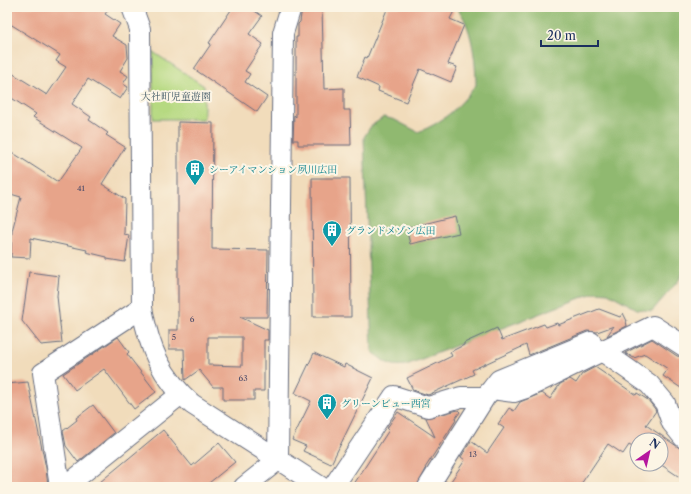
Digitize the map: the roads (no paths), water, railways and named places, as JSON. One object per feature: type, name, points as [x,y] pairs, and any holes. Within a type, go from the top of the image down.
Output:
[{"type":"street","points":[[132,7],[140,29],[142,308],[146,333],[162,371],[181,394],[192,404],[321,487]]},
{"type":"street","points":[[278,460],[283,33],[291,7]]},
{"type":"street","points":[[60,487],[43,373],[142,308]]},
{"type":"street","points":[[333,487],[394,396],[428,407],[461,397],[489,393],[514,392],[596,347],[654,326],[684,346]]},
{"type":"street","points":[[596,347],[649,384],[665,403],[672,423],[684,438]]},
{"type":"street","points":[[428,487],[489,393]]},
{"type":"street","points":[[65,487],[181,394]]},
{"type":"street","points":[[244,487],[278,460]]},
{"type":"place","name":"シーアイマンション夙川広田","points":[[195,186]]},
{"type":"place","name":"グランドメゾン広田","points":[[332,247]]},
{"type":"place","name":"グリーンビュー西宮","points":[[327,420]]},
{"type":"park label","name":"大社町児童遊園","points":[[176,96]]}]
